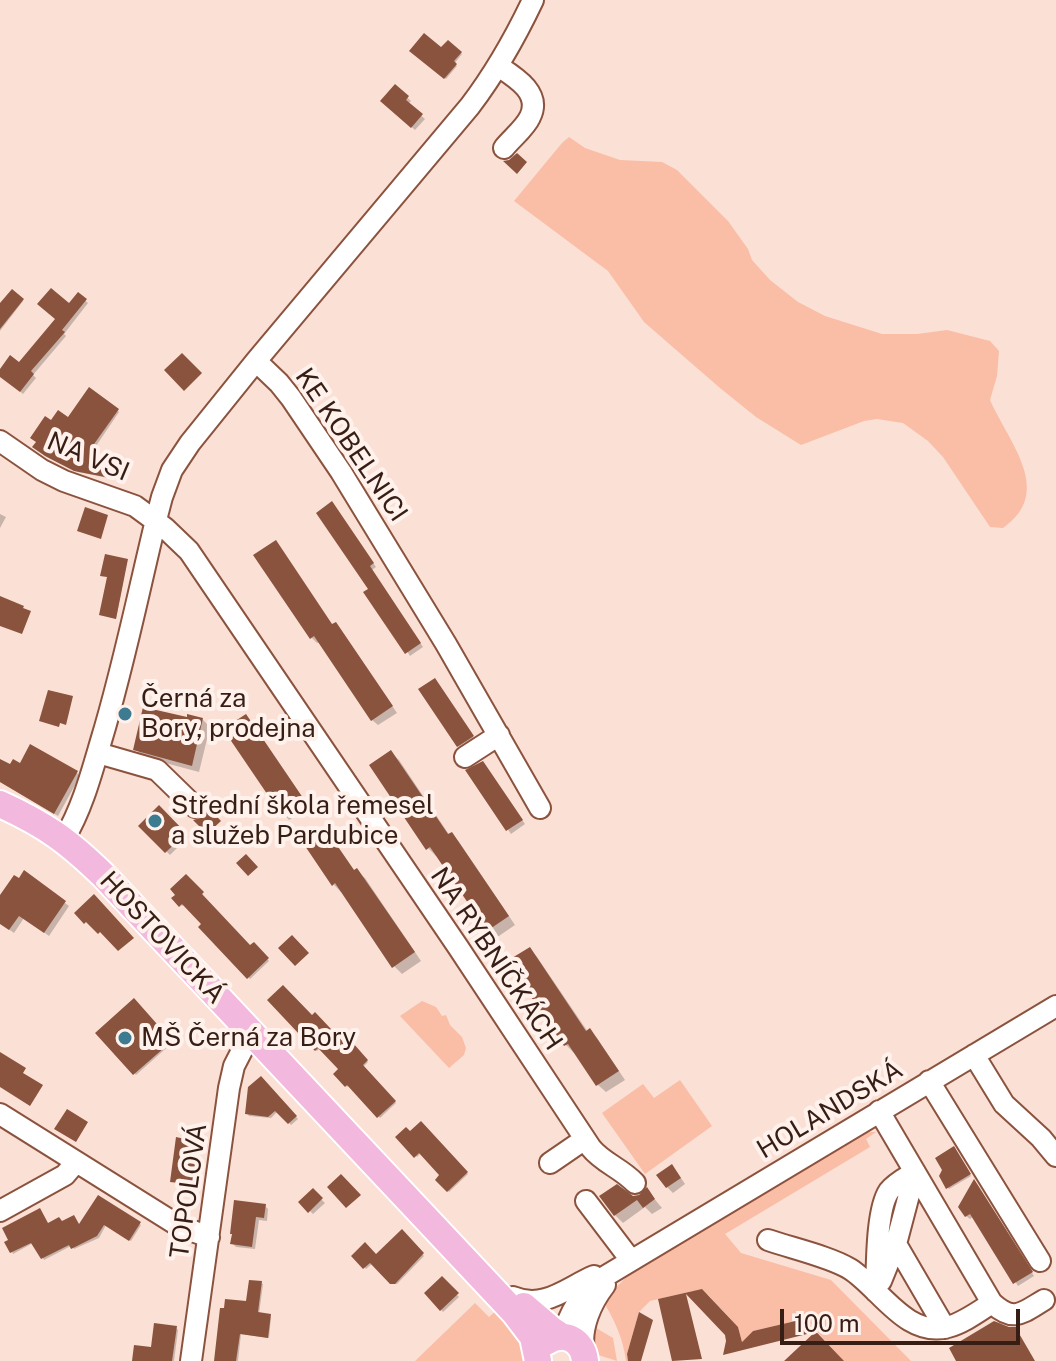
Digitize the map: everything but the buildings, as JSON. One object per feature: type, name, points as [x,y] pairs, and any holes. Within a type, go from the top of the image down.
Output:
[{"type":"main road","name":"HOSTOVICKÁ","points":[[0,804],[38,822],[64,839],[104,876],[530,1331],[536,1342],[538,1360]]},
{"type":"main road","name":"HOSTOVICKÁ","points":[[440,1232],[573,1346]]},
{"type":"main road","name":"HOSTOVICKÁ","points":[[538,1360],[543,1345],[552,1338],[573,1346]]},
{"type":"street","points":[[256,361],[470,106],[498,66],[533,0]]},
{"type":"street","points":[[498,66],[521,82],[531,95],[532,102],[530,118],[504,148]]},
{"type":"street","name":"KE KOBELNICI","points":[[64,839],[76,817],[113,702],[169,477],[179,459],[256,361],[291,398],[341,472],[540,808]]},
{"type":"street","name":"NA VSI","points":[[0,441],[42,470],[64,481],[126,502],[156,520]]},
{"type":"street","name":"NA RYBNÍČKÁCH","points":[[156,520],[197,562],[594,1153],[627,1174],[635,1183]]},
{"type":"street","points":[[465,757],[499,735]]},
{"type":"street","points":[[98,753],[157,770],[195,807]]},
{"type":"street","name":"HOLANDSKÁ","points":[[511,1296],[527,1302],[543,1300],[630,1259],[1056,1006]]},
{"type":"street","name":"TOPOLOVÁ","points":[[191,1361],[231,1076],[251,1033]]},
{"type":"street","points":[[974,1055],[1004,1104],[1056,1156]]},
{"type":"street","points":[[929,1081],[1040,1261]]},
{"type":"street","points":[[879,1111],[992,1303],[1001,1312],[1013,1316],[1044,1300]]},
{"type":"street","points":[[0,1114],[179,1226],[209,1237]]},
{"type":"street","points":[[550,1163],[585,1139]]},
{"type":"street","points":[[0,1211],[65,1175],[76,1162]]},
{"type":"street","points":[[876,1292],[896,1244],[915,1172]]},
{"type":"street","points":[[876,1292],[878,1237],[886,1198],[892,1188],[915,1172]]},
{"type":"street","points":[[586,1201],[630,1259]]},
{"type":"street","points":[[768,1240],[839,1263],[858,1275],[897,1312],[927,1327],[945,1328],[959,1323],[992,1303]]},
{"type":"street","points":[[896,1244],[945,1328]]},
{"type":"street","name":"HOLANDSKÁ","points":[[573,1346],[584,1330],[592,1306],[615,1272],[630,1259]]},
{"type":"shaded area","points":[[569,137],[585,148],[620,160],[662,162],[677,170],[728,221],[752,260],[770,280],[798,302],[825,316],[882,334],[947,330],[990,341],[999,351],[997,376],[990,400],[1016,450],[1027,483],[1026,499],[1018,514],[1003,528],[990,527],[943,457],[928,441],[903,423],[877,419],[864,421],[801,445],[756,417],[720,388],[644,322],[608,271],[514,201]]},
{"type":"shaded area","points":[[422,1001],[436,1007],[442,1016],[446,1015],[450,1025],[462,1037],[466,1048],[464,1055],[449,1068],[400,1016]]},
{"type":"shaded area","points":[[680,1080],[712,1126],[645,1174],[602,1113],[643,1084],[654,1098]]},
{"type":"shaded area","points":[[866,1132],[876,1132],[866,1139],[870,1147],[725,1234],[741,1253],[831,1280],[911,1361],[842,1361],[811,1325],[796,1321],[753,1331],[742,1342],[738,1327],[708,1295],[693,1291],[650,1301],[639,1312],[626,1361],[618,1330],[603,1301],[635,1268]]},
{"type":"shaded area","points":[[475,1303],[489,1317],[498,1309],[521,1335],[528,1361],[415,1361]]},
{"type":"shaded area","points":[[591,1325],[613,1338],[617,1361],[592,1353]]},
{"type":"place","name":"Černá za Bory, prodejna","points":[[125,714]]},
{"type":"place","name":"Střední škola řemesel a služeb Pardubice","points":[[155,821]]},
{"type":"place","name":"MŠ Černá za Bory","points":[[125,1038]]}]
